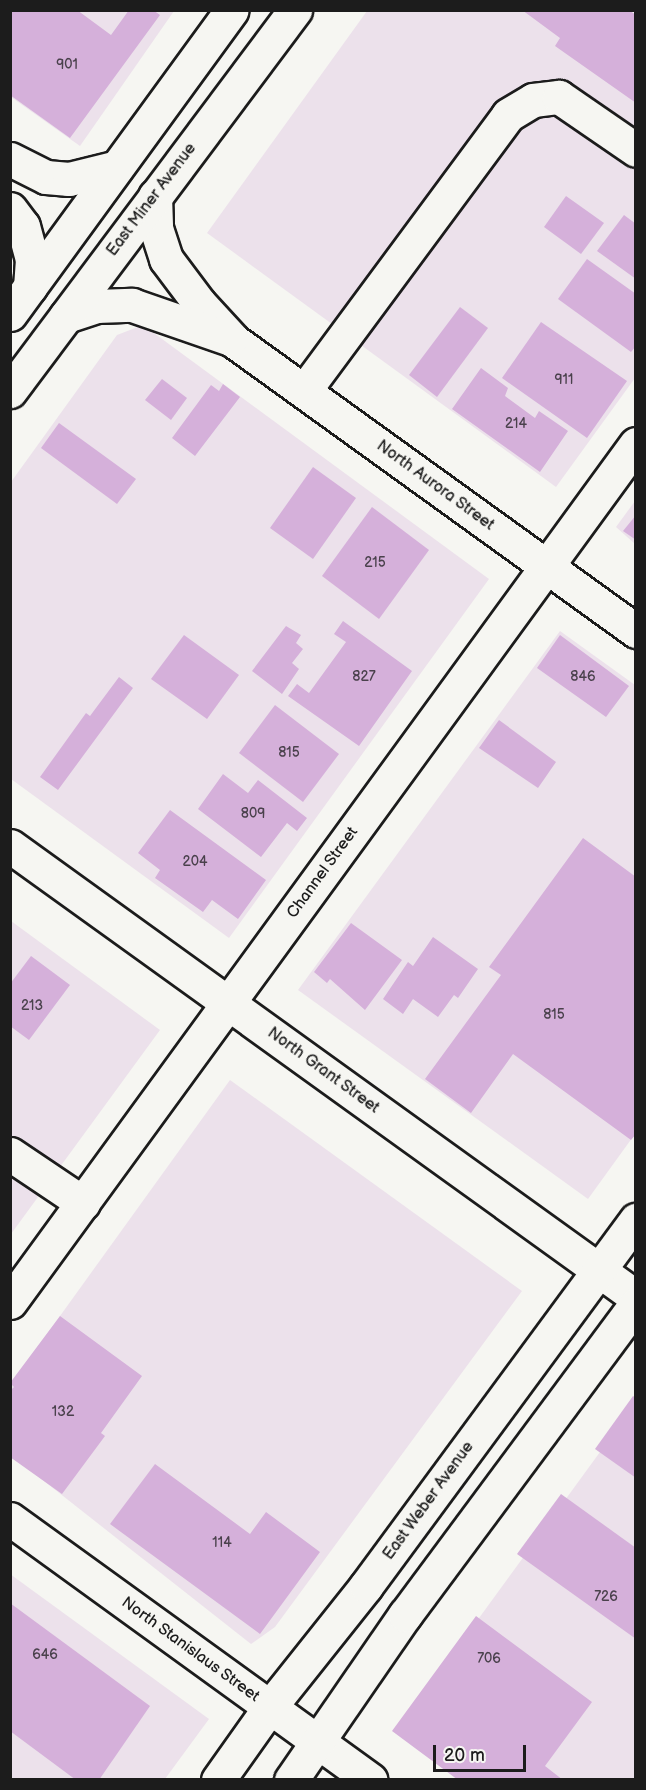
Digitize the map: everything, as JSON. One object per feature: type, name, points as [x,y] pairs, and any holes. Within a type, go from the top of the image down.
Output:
[{"type":"street","points":[[10,314],[232,10]]},
{"type":"street","name":"East Miner Avenue","points":[[10,391],[295,10]]},
{"type":"street","points":[[304,391],[508,115],[533,100],[560,98],[636,150]]},
{"type":"street","points":[[10,159],[46,177],[69,179],[117,167]]},
{"type":"street","name":"North Aurora Street","points":[[155,196],[156,228],[166,259],[194,296],[234,341],[636,630]]},
{"type":"street","points":[[10,209],[23,226],[32,258],[30,286]]},
{"type":"street","name":"North Aurora Street","points":[[66,316],[96,306],[132,305],[234,341]]},
{"type":"street","name":"Channel Street","points":[[10,1302],[636,444]]},
{"type":"street","name":"North Grant Street","points":[[10,846],[636,1297]]},
{"type":"street","points":[[12,1158],[83,1203]]},
{"type":"street","name":"East Weber Avenue","points":[[218,1779],[269,1708],[366,1586],[636,1220]]},
{"type":"street","points":[[291,1779],[405,1615],[636,1304]]},
{"type":"street","name":"North Stanislaus Street","points":[[10,1519],[269,1708],[371,1779]]},
{"type":"shaded area","points":[[617,10],[635,24],[635,378],[556,487],[207,233],[367,11]]},
{"type":"shaded area","points":[[11,11],[174,11],[80,146],[11,97]]},
{"type":"shaded area","points":[[143,325],[489,579],[229,938],[11,779],[11,482],[117,335]]},
{"type":"shaded area","points":[[635,501],[635,544],[616,527]]},
{"type":"shaded area","points":[[560,631],[635,685],[635,1134],[588,1199],[298,990]]},
{"type":"shaded area","points":[[11,921],[160,1030],[11,1234]]},
{"type":"shaded area","points":[[230,1080],[522,1291],[275,1627],[251,1644],[11,1455],[11,1384]]},
{"type":"shaded area","points":[[635,1404],[635,1779],[484,1779],[404,1721]]},
{"type":"shaded area","points":[[10,1574],[209,1719],[165,1779],[11,1779]]},
{"type":"building","points":[[10,10],[77,10],[111,35],[129,10],[153,10],[160,15],[70,138],[10,95]]},
{"type":"building","points":[[522,10],[629,10],[636,15],[636,103],[555,46],[560,38]]},
{"type":"building","points":[[566,196],[604,223],[581,254],[544,227]]},
{"type":"building","points":[[624,215],[636,224],[636,279],[597,251]]},
{"type":"building","points":[[587,259],[636,294],[636,346],[631,352],[558,299]]},
{"type":"building","points":[[460,307],[488,328],[437,397],[409,375]]},
{"type":"building","points":[[541,322],[627,381],[587,438],[502,378]]},
{"type":"building","points":[[481,368],[508,388],[505,396],[535,418],[539,411],[568,431],[540,472],[452,409]]},
{"type":"building","points":[[162,379],[187,398],[171,420],[145,400]]},
{"type":"building","points":[[223,384],[240,397],[195,456],[172,438],[211,385],[219,391]]},
{"type":"building","points":[[59,423],[136,479],[117,504],[41,448]]},
{"type":"building","points":[[313,467],[356,498],[313,559],[270,528]]},
{"type":"building","points":[[372,507],[429,550],[379,619],[322,576]]},
{"type":"building","points":[[636,515],[636,540],[623,531]]},
{"type":"building","points":[[343,621],[412,671],[359,746],[288,696],[297,684],[309,693],[346,642],[334,634]]},
{"type":"building","points":[[286,626],[301,635],[296,643],[303,649],[292,663],[299,669],[282,694],[252,671]]},
{"type":"building","points":[[184,635],[239,675],[207,719],[151,679]]},
{"type":"building","points":[[560,635],[629,686],[606,717],[537,668]]},
{"type":"building","points":[[119,677],[133,688],[58,790],[40,777],[86,713],[90,716]]},
{"type":"building","points":[[275,705],[339,754],[303,802],[239,753]]},
{"type":"building","points":[[499,720],[556,762],[538,788],[479,748]]},
{"type":"building","points":[[223,774],[248,793],[258,780],[307,818],[297,831],[287,823],[261,857],[198,809]]},
{"type":"building","points":[[170,810],[266,880],[238,919],[212,900],[203,912],[155,878],[160,870],[138,853]]},
{"type":"building","points":[[583,838],[636,877],[636,1134],[631,1140],[513,1054],[471,1113],[425,1079],[501,975],[489,967]]},
{"type":"building","points":[[351,923],[402,960],[365,1010],[330,979],[327,983],[314,972]]},
{"type":"building","points":[[433,937],[478,969],[458,998],[454,995],[438,1017],[413,999],[403,1014],[383,999],[408,962],[413,966]]},
{"type":"building","points":[[31,956],[70,985],[29,1040],[10,1026],[10,984]]},
{"type":"building","points":[[60,1316],[142,1376],[101,1433],[105,1436],[62,1494],[10,1457],[10,1391],[14,1387],[10,1383]]},
{"type":"building","points":[[633,1396],[636,1398],[636,1478],[595,1449]]},
{"type":"building","points":[[155,1464],[250,1534],[266,1512],[320,1552],[260,1634],[110,1524]]},
{"type":"building","points":[[561,1494],[636,1548],[636,1639],[517,1554]]},
{"type":"building","points":[[10,1603],[150,1706],[99,1780],[76,1780],[10,1731]]},
{"type":"building","points":[[476,1616],[592,1702],[545,1766],[563,1780],[458,1780],[392,1731]]}]
